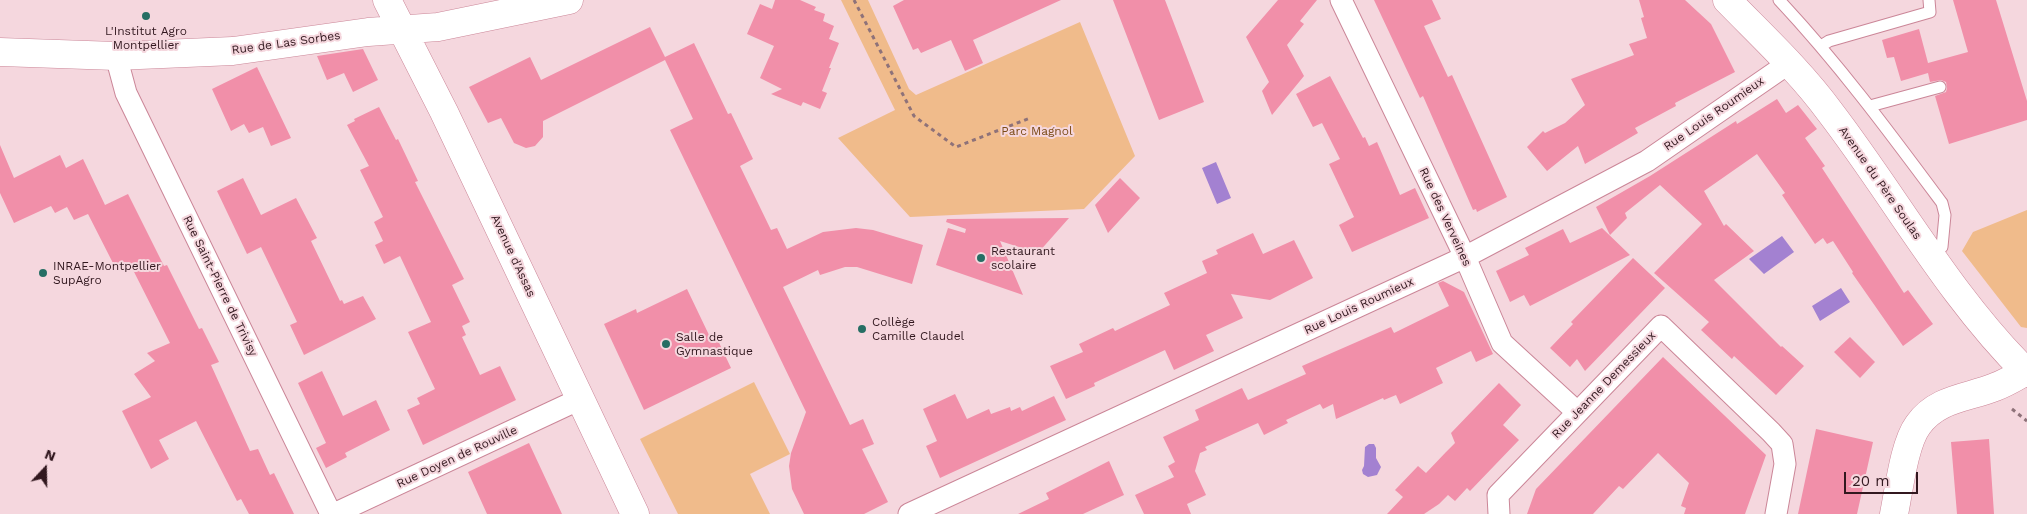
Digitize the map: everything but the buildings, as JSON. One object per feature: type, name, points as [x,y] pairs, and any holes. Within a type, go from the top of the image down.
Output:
[{"type":"street","name":"Avenue d'Assas","points":[[387,0],[440,104],[635,514]]},
{"type":"street","name":"Rue de Las Sorbes","points":[[0,52],[116,56],[233,51],[368,32],[438,27],[569,0]]},
{"type":"street","name":"Rue des Verveines","points":[[1341,0],[1465,257],[1502,343],[1577,412]]},
{"type":"street","name":"Avenue du Père Soulas","points":[[1727,0],[1788,62],[1830,111],[1931,256],[1998,342],[2027,371]]},
{"type":"street","name":"Rue Saint-Pierre de Trivisy","points":[[116,56],[126,93],[332,514]]},
{"type":"street","name":"Rue Louis Roumieux","points":[[909,514],[1465,257],[1647,161],[1788,62]]},
{"type":"street","name":"Rue Jeanne Demessieux","points":[[1499,514],[1498,495],[1661,326],[1782,444],[1785,464],[1776,514]]},
{"type":"street","points":[[1894,514],[1908,446],[1917,426],[1931,410],[1965,395],[1994,388],[2027,371]]},
{"type":"street","name":"Rue Doyen de Rouville","points":[[332,514],[580,399]]},
{"type":"lane","points":[[1779,0],[1821,46],[1870,106],[1942,203],[1945,215],[1942,247],[1931,256]]},
{"type":"lane","points":[[1821,46],[1829,41],[1930,12],[1929,0]]},
{"type":"lane","points":[[1870,106],[1940,87]]},
{"type":"path","points":[[854,0],[914,116],[956,147],[1030,118]]},
{"type":"path","points":[[2007,405],[2027,421]]},
{"type":"green space","name":"Parc Magnol","points":[[841,0],[868,0],[909,89],[916,95],[1080,22],[1135,156],[1084,209],[910,217],[838,138],[895,110]]},
{"type":"green space","points":[[2027,210],[2027,328],[2021,327],[1962,251],[1973,232]]},
{"type":"green space","points":[[754,382],[790,454],[750,474],[770,514],[678,514],[640,439]]},
{"type":"shaded area","points":[[1216,162],[1231,198],[1217,204],[1202,168]]},
{"type":"shaded area","points":[[1782,236],[1794,252],[1764,274],[1749,259]]},
{"type":"shaded area","points":[[1841,288],[1850,302],[1820,321],[1812,306]]},
{"type":"shaded area","points":[[1369,444],[1374,444],[1376,458],[1381,467],[1377,475],[1368,477],[1363,474],[1362,470],[1365,447]]},
{"type":"place","name":"L'Institut Agro Montpellier","points":[[146,16]]},
{"type":"place","name":"Restaurant scolaire","points":[[981,258]]},
{"type":"place","name":"INRAE-Montpellier SupAgro","points":[[43,273]]},
{"type":"place","name":"Collège Camille Claudel","points":[[862,329]]},
{"type":"place","name":"Salle de Gymnastique","points":[[666,344]]}]
